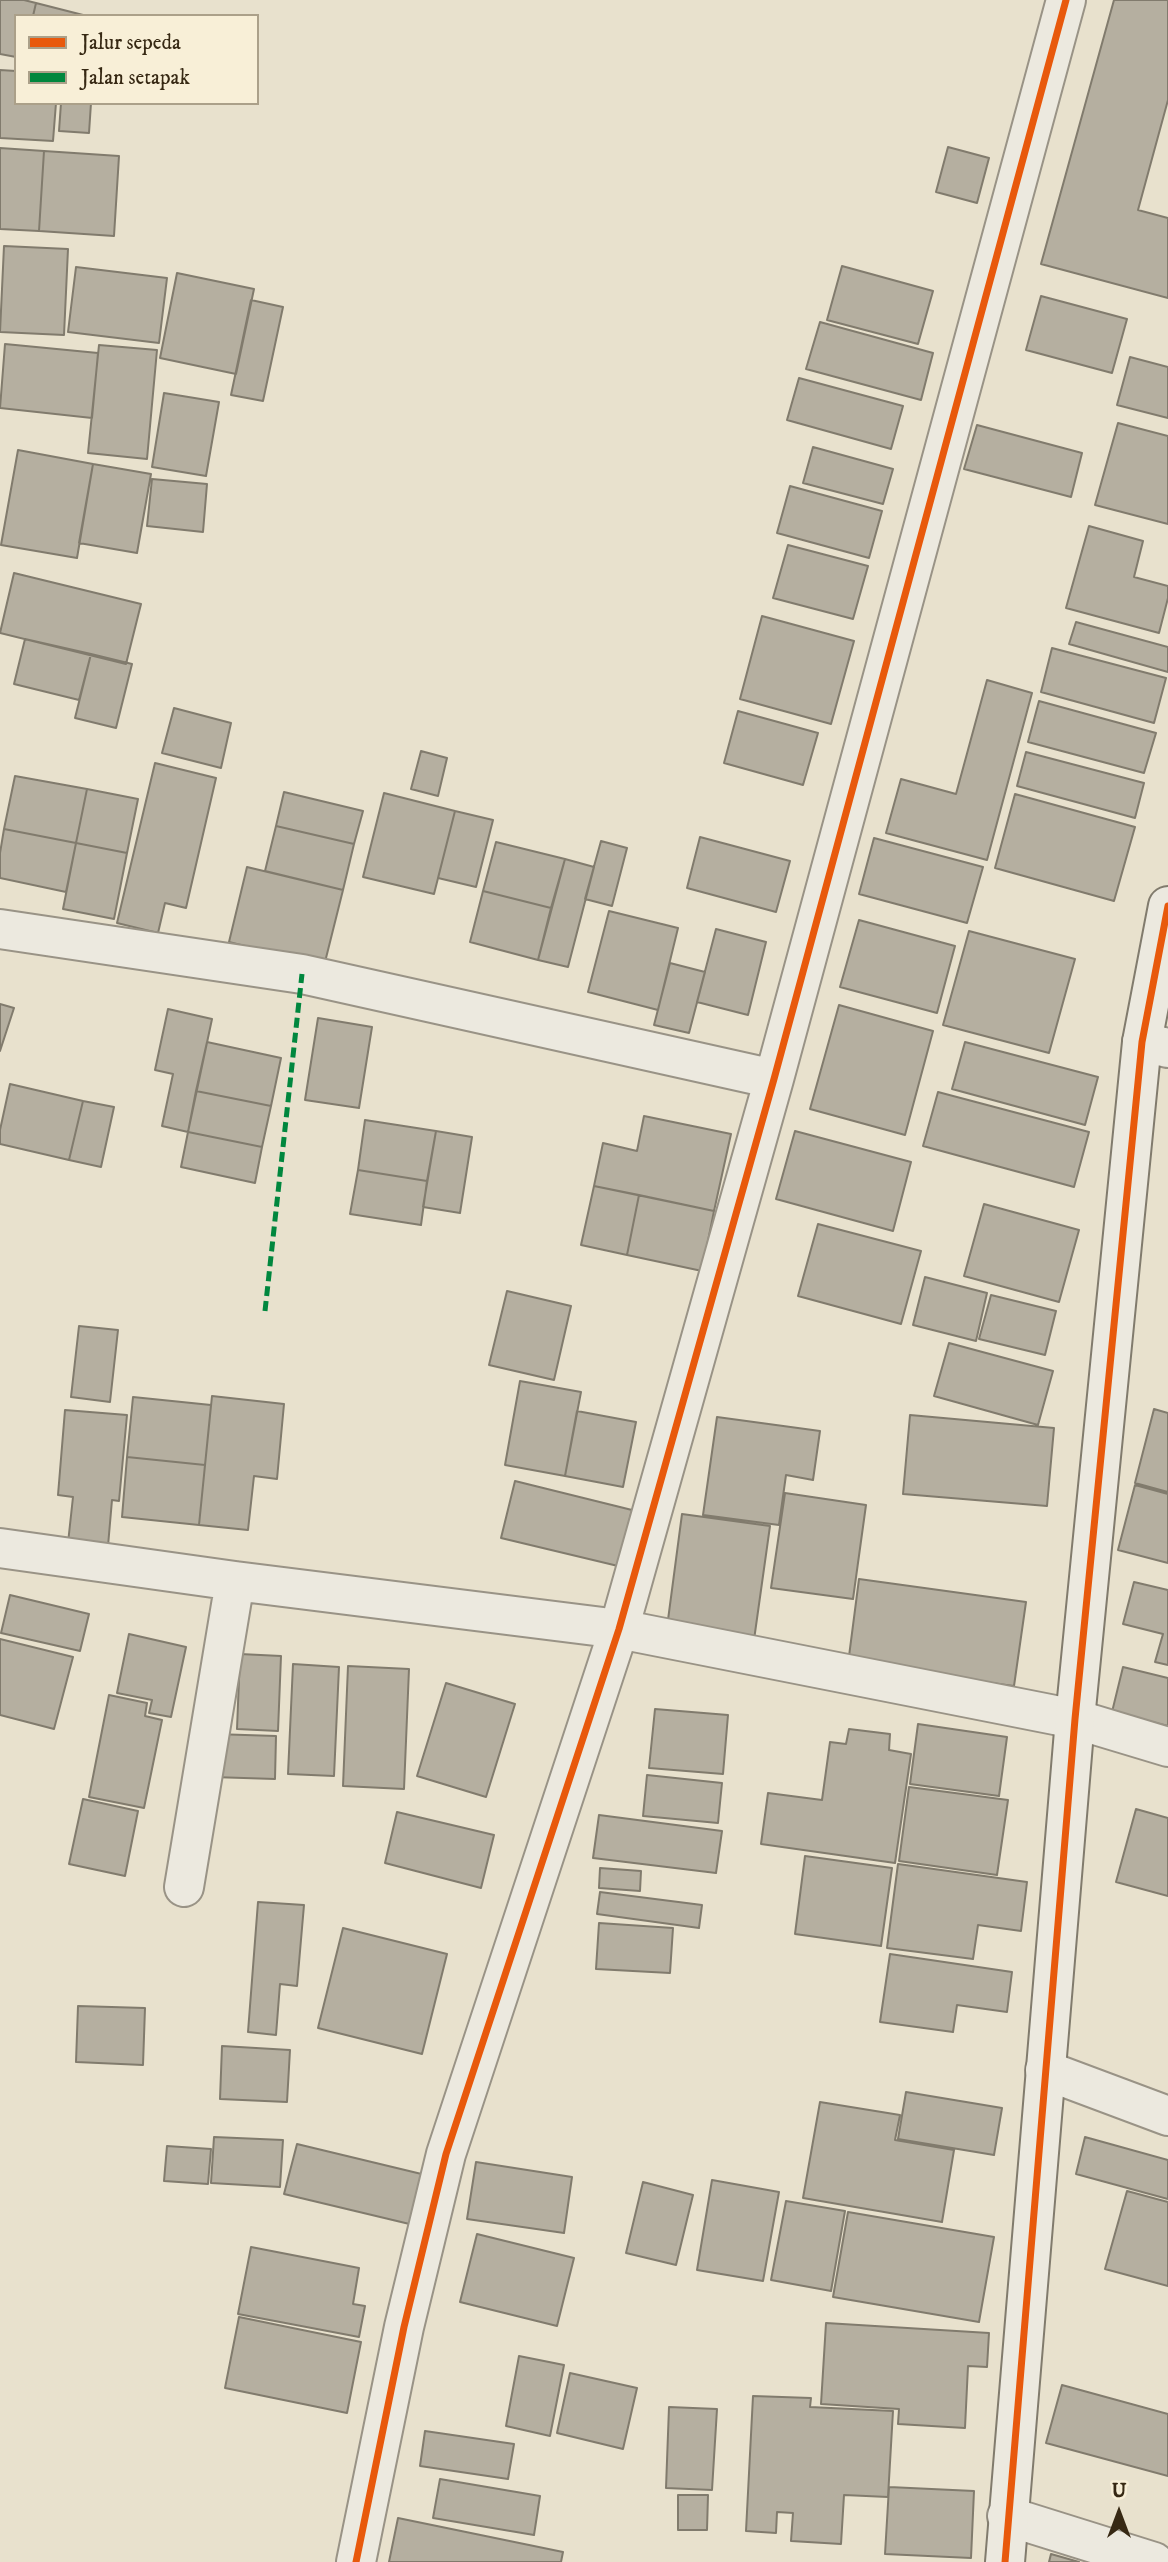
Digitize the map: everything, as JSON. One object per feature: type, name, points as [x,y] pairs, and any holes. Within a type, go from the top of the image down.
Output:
[{"type":"street","points":[[356,2562],[404,2327],[446,2154],[619,1629],[774,1079],[1066,0]]},
{"type":"street","points":[[1004,2562],[1075,1718],[1155,1045],[1168,906]]},
{"type":"street","points":[[0,929],[302,974],[774,1079]]},
{"type":"street","points":[[0,1548],[235,1581],[619,1629],[1075,1718],[1168,1747]]},
{"type":"street","points":[[184,1887],[235,1581]]},
{"type":"street","points":[[1045,2070],[1168,2116]]},
{"type":"street","points":[[1007,2516],[1154,2562]]},
{"type":"building","points":[[0,0],[36,3],[33,14],[14,14],[14,57],[0,54]]},
{"type":"building","points":[[1114,0],[1168,0],[1168,100],[1138,210],[1168,218],[1168,298],[1041,264]]},
{"type":"building","points":[[36,3],[79,14],[33,14]]},
{"type":"building","points":[[0,70],[14,71],[14,105],[56,105],[53,141],[0,138]]},
{"type":"building","points":[[61,105],[91,105],[89,133],[59,131]]},
{"type":"building","points":[[948,147],[989,158],[977,203],[936,192]]},
{"type":"building","points":[[0,148],[44,151],[39,231],[0,229]]},
{"type":"building","points":[[44,151],[119,156],[114,236],[39,231]]},
{"type":"building","points":[[4,246],[68,249],[64,335],[0,332]]},
{"type":"building","points":[[842,266],[933,291],[918,344],[827,320]]},
{"type":"building","points":[[76,267],[167,278],[159,343],[68,332]]},
{"type":"building","points":[[177,273],[254,289],[236,374],[160,358]]},
{"type":"building","points":[[1041,296],[1127,319],[1112,373],[1026,350]]},
{"type":"building","points":[[251,300],[283,307],[263,401],[231,395]]},
{"type":"building","points":[[820,322],[933,353],[921,400],[806,369]]},
{"type":"building","points":[[5,344],[98,353],[92,418],[0,408]]},
{"type":"building","points":[[99,345],[157,350],[147,459],[88,453]]},
{"type":"building","points":[[1130,357],[1168,367],[1168,418],[1117,405]]},
{"type":"building","points":[[799,378],[903,406],[891,449],[787,420]]},
{"type":"building","points":[[164,393],[219,402],[206,476],[152,467]]},
{"type":"building","points":[[1118,423],[1168,436],[1168,524],[1095,505]]},
{"type":"building","points":[[977,425],[1082,453],[1071,497],[964,469]]},
{"type":"building","points":[[813,447],[893,469],[883,504],[803,483]]},
{"type":"building","points":[[18,450],[93,464],[77,558],[1,545]]},
{"type":"building","points":[[93,464],[151,474],[137,553],[79,543]]},
{"type":"building","points":[[152,479],[207,484],[203,532],[147,526]]},
{"type":"building","points":[[790,486],[882,511],[869,558],[777,533]]},
{"type":"building","points":[[1089,526],[1143,541],[1134,577],[1168,586],[1168,598],[1159,633],[1066,608]]},
{"type":"building","points":[[788,545],[868,566],[853,619],[773,598]]},
{"type":"building","points":[[14,573],[141,604],[126,664],[0,633]]},
{"type":"building","points":[[762,616],[854,641],[831,724],[740,699]]},
{"type":"building","points":[[1076,622],[1168,647],[1168,672],[1069,644]]},
{"type":"building","points":[[25,639],[91,654],[79,700],[14,684]]},
{"type":"building","points":[[1052,648],[1166,678],[1154,723],[1041,692]]},
{"type":"building","points":[[91,654],[132,664],[116,728],[75,718]]},
{"type":"building","points":[[987,680],[1032,693],[987,860],[886,833],[901,779],[956,794]]},
{"type":"building","points":[[1039,701],[1156,733],[1144,773],[1028,742]]},
{"type":"building","points":[[174,708],[231,723],[221,768],[162,753]]},
{"type":"building","points":[[738,711],[818,733],[803,785],[724,763]]},
{"type":"building","points":[[421,751],[447,758],[438,796],[411,789]]},
{"type":"building","points":[[1026,752],[1144,783],[1135,818],[1017,786]]},
{"type":"building","points":[[155,763],[216,778],[186,908],[165,903],[158,933],[117,923]]},
{"type":"building","points":[[15,776],[87,789],[76,843],[4,829]]},
{"type":"building","points":[[87,789],[138,799],[127,853],[76,843]]},
{"type":"building","points":[[284,792],[363,811],[354,844],[276,826]]},
{"type":"building","points":[[384,793],[455,811],[434,894],[363,877]]},
{"type":"building","points":[[1015,794],[1135,827],[1114,901],[995,868]]},
{"type":"building","points":[[455,811],[493,820],[476,887],[438,878]]},
{"type":"building","points":[[276,826],[354,844],[343,890],[265,871]]},
{"type":"building","points":[[4,829],[76,843],[66,892],[0,878]]},
{"type":"building","points":[[700,837],[790,861],[776,912],[687,888]]},
{"type":"building","points":[[874,838],[983,867],[967,923],[859,894]]},
{"type":"building","points":[[601,841],[627,848],[612,906],[585,899]]},
{"type":"building","points":[[496,842],[565,859],[551,908],[483,891]]},
{"type":"building","points":[[76,843],[127,853],[114,919],[63,909]]},
{"type":"building","points":[[565,859],[594,867],[568,967],[538,960]]},
{"type":"building","points":[[247,867],[343,890],[324,966],[229,942]]},
{"type":"building","points":[[483,891],[551,908],[538,960],[470,942]]},
{"type":"building","points":[[609,911],[678,928],[658,1010],[588,992]]},
{"type":"building","points":[[859,920],[955,946],[937,1013],[840,987]]},
{"type":"building","points":[[716,929],[766,942],[748,1015],[697,1002]]},
{"type":"building","points":[[969,931],[1075,959],[1049,1053],[943,1025]]},
{"type":"building","points":[[670,963],[705,972],[689,1033],[654,1025]]},
{"type":"building","points":[[0,1004],[14,1008],[0,1051]]},
{"type":"building","points":[[839,1005],[933,1031],[905,1135],[810,1109]]},
{"type":"building","points":[[168,1009],[212,1019],[188,1132],[162,1126],[173,1074],[155,1070]]},
{"type":"building","points":[[318,1018],[372,1027],[359,1108],[305,1100]]},
{"type":"building","points":[[207,1042],[281,1058],[271,1106],[196,1091]]},
{"type":"building","points":[[965,1042],[1098,1077],[1085,1125],[952,1089]]},
{"type":"building","points":[[10,1084],[83,1101],[69,1160],[0,1144],[0,1130]]},
{"type":"building","points":[[196,1091],[271,1106],[262,1147],[188,1132]]},
{"type":"building","points":[[938,1092],[1089,1132],[1074,1187],[923,1146]]},
{"type":"building","points":[[83,1101],[114,1107],[101,1167],[69,1160]]},
{"type":"building","points":[[644,1116],[731,1134],[714,1211],[594,1186],[603,1143],[637,1151]]},
{"type":"building","points":[[365,1120],[436,1131],[427,1181],[358,1170]]},
{"type":"building","points":[[436,1131],[472,1137],[460,1213],[423,1207]]},
{"type":"building","points":[[795,1131],[911,1162],[893,1231],[776,1199]]},
{"type":"building","points":[[188,1132],[262,1147],[255,1183],[181,1167]]},
{"type":"building","points":[[358,1170],[427,1181],[421,1225],[350,1214]]},
{"type":"building","points":[[594,1186],[639,1195],[627,1255],[581,1245]]},
{"type":"building","points":[[639,1195],[714,1211],[702,1271],[627,1255]]},
{"type":"building","points":[[984,1204],[1079,1230],[1059,1302],[964,1276]]},
{"type":"building","points":[[818,1224],[921,1251],[901,1324],[798,1296]]},
{"type":"building","points":[[925,1277],[987,1293],[976,1341],[913,1325]]},
{"type":"building","points":[[507,1291],[571,1306],[554,1380],[489,1365]]},
{"type":"building","points":[[991,1295],[1056,1311],[1045,1355],[979,1339]]},
{"type":"building","points":[[79,1326],[118,1330],[110,1402],[71,1397]]},
{"type":"building","points":[[949,1343],[1053,1371],[1038,1425],[934,1396]]},
{"type":"building","points":[[520,1381],[581,1392],[565,1476],[505,1465]]},
{"type":"building","points":[[212,1396],[284,1404],[277,1479],[254,1476],[248,1530],[199,1525]]},
{"type":"building","points":[[133,1397],[211,1405],[205,1465],[127,1457]]},
{"type":"building","points":[[1154,1409],[1168,1413],[1168,1492],[1135,1483]]},
{"type":"building","points":[[65,1410],[127,1415],[119,1501],[112,1500],[108,1546],[68,1543],[73,1497],[58,1495]]},
{"type":"building","points":[[577,1411],[636,1422],[623,1487],[565,1476]]},
{"type":"building","points":[[910,1415],[1054,1428],[1047,1506],[903,1494]]},
{"type":"building","points":[[717,1417],[820,1431],[813,1480],[786,1475],[779,1525],[703,1515]]},
{"type":"building","points":[[127,1457],[205,1465],[199,1525],[122,1517]]},
{"type":"building","points":[[515,1481],[632,1510],[618,1566],[501,1538]]},
{"type":"building","points":[[1135,1485],[1168,1494],[1168,1563],[1118,1550]]},
{"type":"building","points":[[785,1493],[866,1505],[853,1599],[771,1588]]},
{"type":"building","points":[[682,1514],[770,1526],[753,1647],[666,1635]]},
{"type":"building","points":[[859,1579],[1026,1602],[1014,1686],[848,1664]]},
{"type":"building","points":[[1134,1582],[1168,1590],[1168,1665],[1155,1662],[1163,1634],[1123,1624]]},
{"type":"building","points":[[10,1595],[89,1614],[80,1651],[1,1633]]},
{"type":"building","points":[[129,1634],[186,1647],[171,1717],[149,1713],[152,1700],[117,1693]]},
{"type":"building","points":[[0,1639],[73,1657],[54,1729],[0,1715]]},
{"type":"building","points":[[240,1654],[281,1656],[278,1731],[237,1729]]},
{"type":"building","points":[[293,1664],[339,1667],[334,1776],[288,1774]]},
{"type":"building","points":[[348,1666],[409,1669],[404,1789],[343,1786]]},
{"type":"building","points":[[1123,1667],[1168,1678],[1168,1726],[1112,1712]]},
{"type":"building","points":[[446,1683],[515,1704],[486,1797],[417,1776]]},
{"type":"building","points":[[109,1695],[147,1703],[145,1716],[162,1720],[144,1808],[89,1797]]},
{"type":"building","points":[[655,1709],[728,1715],[723,1774],[649,1768]]},
{"type":"building","points":[[918,1724],[1007,1737],[999,1796],[910,1784]]},
{"type":"building","points":[[849,1729],[890,1734],[889,1750],[911,1754],[895,1863],[761,1844],[768,1793],[822,1800],[830,1742],[846,1744]]},
{"type":"building","points":[[214,1734],[276,1736],[275,1779],[212,1777]]},
{"type":"building","points":[[647,1775],[722,1783],[718,1823],[643,1816]]},
{"type":"building","points":[[909,1787],[1008,1800],[997,1875],[899,1861]]},
{"type":"building","points":[[83,1799],[138,1811],[125,1876],[69,1864]]},
{"type":"building","points":[[1136,1809],[1168,1818],[1168,1896],[1116,1882]]},
{"type":"building","points":[[397,1812],[494,1835],[481,1888],[385,1863]]},
{"type":"building","points":[[599,1815],[722,1831],[716,1873],[593,1858]]},
{"type":"building","points":[[805,1856],[892,1868],[881,1946],[795,1934]]},
{"type":"building","points":[[898,1864],[1027,1882],[1021,1931],[978,1925],[973,1959],[887,1948]]},
{"type":"building","points":[[600,1868],[641,1871],[640,1891],[599,1888]]},
{"type":"building","points":[[600,1892],[702,1905],[699,1928],[597,1914]]},
{"type":"building","points":[[258,1902],[304,1905],[297,1986],[280,1984],[276,2035],[248,2032]]},
{"type":"building","points":[[599,1923],[673,1928],[670,1973],[596,1969]]},
{"type":"building","points":[[343,1928],[447,1954],[422,2054],[318,2028]]},
{"type":"building","points":[[890,1954],[1012,1972],[1007,2012],[957,2005],[953,2032],[880,2022]]},
{"type":"building","points":[[78,2006],[145,2008],[143,2065],[76,2062]]},
{"type":"building","points":[[222,2046],[290,2050],[287,2102],[220,2099]]},
{"type":"building","points":[[906,2092],[1002,2108],[994,2155],[898,2139]]},
{"type":"building","points":[[820,2102],[900,2115],[895,2140],[954,2150],[942,2222],[803,2198]]},
{"type":"building","points":[[214,2137],[283,2140],[280,2187],[211,2183]]},
{"type":"building","points":[[1085,2137],[1168,2160],[1168,2199],[1076,2174]]},
{"type":"building","points":[[297,2144],[434,2177],[422,2227],[284,2194]]},
{"type":"building","points":[[167,2146],[211,2149],[208,2184],[164,2181]]},
{"type":"building","points":[[476,2162],[572,2177],[564,2233],[467,2219]]},
{"type":"building","points":[[712,2180],[779,2192],[763,2281],[697,2270]]},
{"type":"building","points":[[643,2182],[693,2195],[676,2265],[626,2253]]},
{"type":"building","points":[[1127,2191],[1168,2202],[1168,2286],[1105,2269]]},
{"type":"building","points":[[786,2201],[845,2211],[831,2291],[771,2280]]},
{"type":"building","points":[[848,2212],[994,2237],[979,2322],[833,2297]]},
{"type":"building","points":[[477,2234],[574,2258],[557,2326],[460,2302]]},
{"type":"building","points":[[251,2247],[359,2268],[353,2304],[365,2306],[359,2337],[238,2314]]},
{"type":"building","points":[[239,2317],[361,2342],[347,2413],[225,2388]]},
{"type":"building","points":[[826,2323],[989,2333],[987,2367],[968,2366],[965,2428],[898,2424],[899,2409],[821,2404]]},
{"type":"building","points":[[519,2356],[564,2365],[550,2436],[506,2426]]},
{"type":"building","points":[[570,2373],[637,2388],[623,2449],[557,2433]]},
{"type":"building","points":[[1062,2385],[1168,2414],[1168,2476],[1046,2443]]},
{"type":"building","points":[[753,2396],[811,2398],[810,2407],[893,2411],[888,2497],[844,2495],[841,2544],[791,2541],[793,2513],[777,2512],[776,2533],[746,2531]]},
{"type":"building","points":[[669,2407],[717,2409],[712,2490],[666,2488]]},
{"type":"building","points":[[425,2431],[514,2444],[508,2479],[420,2466]]},
{"type":"building","points":[[440,2479],[540,2496],[534,2535],[433,2518]]},
{"type":"building","points":[[889,2487],[974,2491],[971,2558],[885,2554]]},
{"type":"building","points":[[678,2495],[708,2495],[707,2530],[678,2530]]},
{"type":"building","points":[[398,2518],[563,2552],[561,2562],[389,2562]]},
{"type":"building","points":[[1051,2554],[1079,2562],[1049,2562]]},
{"type":"marked path","points":[[265,1311],[302,974]]},
{"type":"cycle path","points":[[356,2562],[404,2327],[446,2154],[619,1629],[774,1079],[1066,0]]},
{"type":"cycle path","points":[[1005,2562],[1075,1719],[1142,1042],[1168,906]]}]
